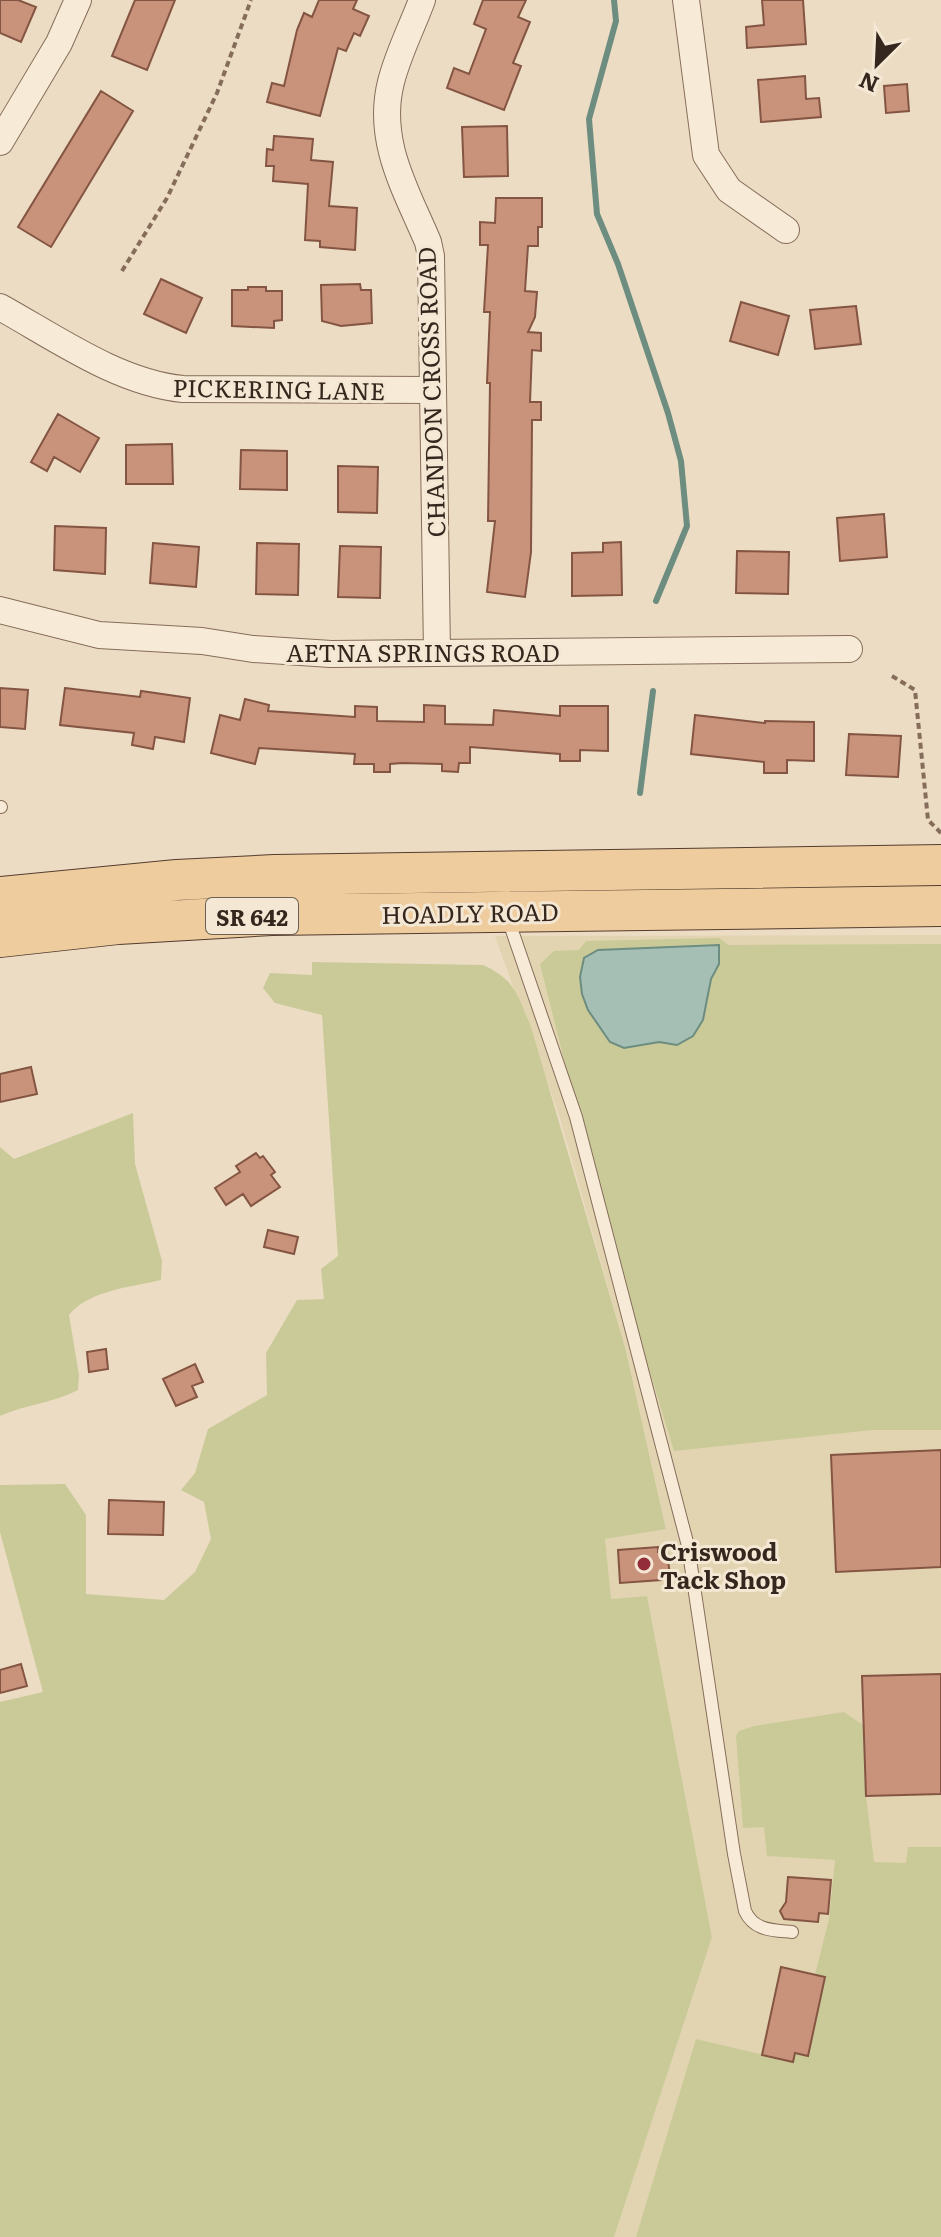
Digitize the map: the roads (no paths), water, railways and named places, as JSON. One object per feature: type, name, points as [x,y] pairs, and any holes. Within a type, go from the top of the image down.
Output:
[{"type":"main road","name":"HOADLY ROAD","points":[[0,937],[118,924],[271,915],[498,892],[941,865]]},
{"type":"main road","name":"HOADLY ROAD","points":[[0,897],[177,880],[941,906]]},
{"type":"street","points":[[0,142],[59,43],[78,0]]},
{"type":"street","name":"CHANDON CROSS ROAD","points":[[422,0],[391,79],[385,117],[395,164],[431,256],[437,653]]},
{"type":"street","points":[[686,0],[706,155],[729,190],[786,230]]},
{"type":"street","name":"PICKERING LANE","points":[[0,307],[110,367],[159,387],[433,390]]},
{"type":"street","name":"AETNA SPRINGS ROAD","points":[[0,610],[99,635],[202,641],[253,649],[331,654],[849,649]]},
{"type":"lane","points":[[498,892],[576,1117],[688,1546],[745,1911],[748,1919],[759,1927],[792,1932]]},
{"type":"waterway","points":[[614,0],[616,21],[589,119],[597,214],[618,264],[668,413],[681,461],[687,526],[656,601]]},
{"type":"waterway","points":[[640,793],[653,691]]},
{"type":"place","name":"Criswood Tack Shop","points":[[644,1564]]}]
